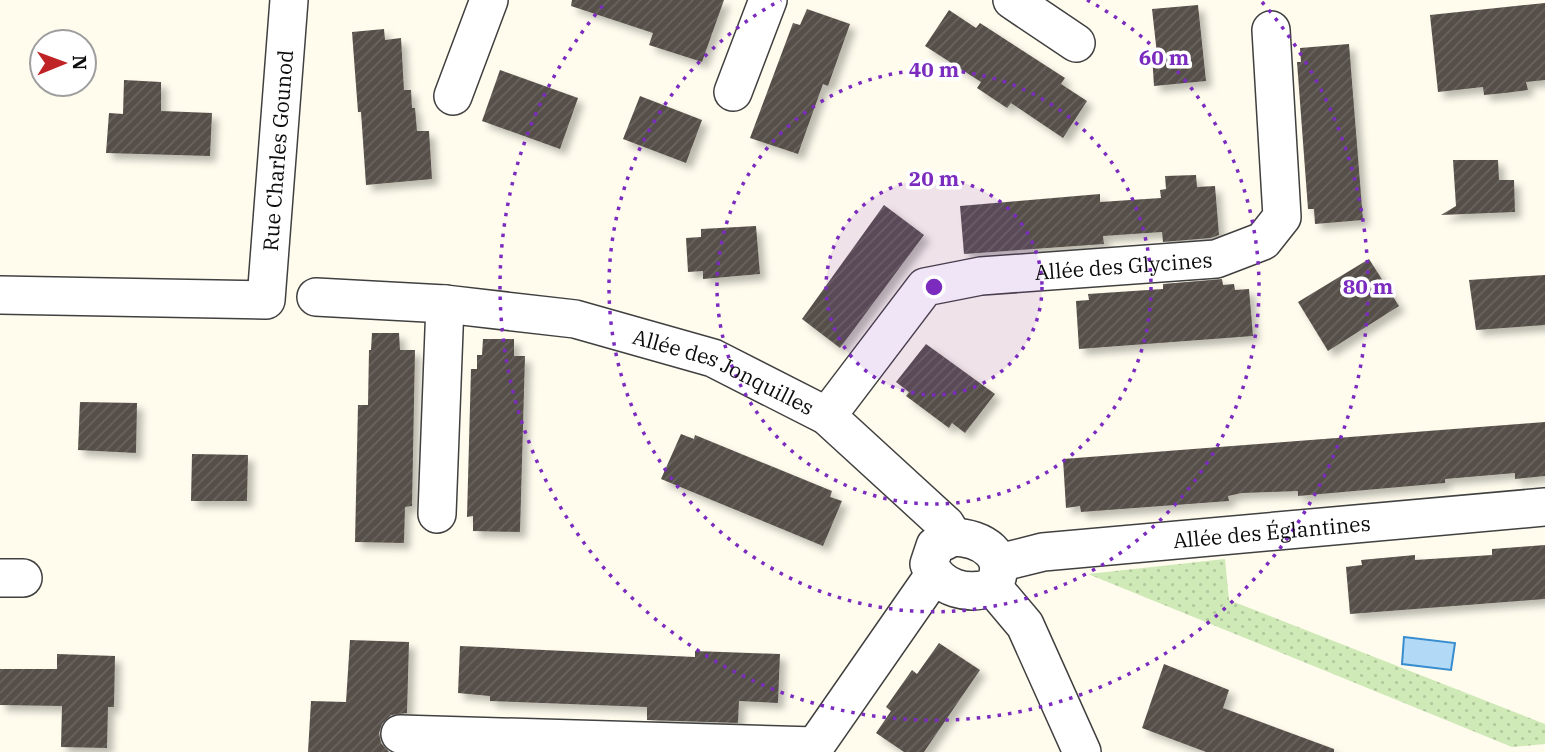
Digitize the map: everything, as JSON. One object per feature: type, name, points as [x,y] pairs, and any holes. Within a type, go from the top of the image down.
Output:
[{"type":"street","name":"Rue Charles Gounod","points":[[0,295],[266,300],[289,0]]},
{"type":"street","points":[[453,96],[489,0]]},
{"type":"street","points":[[733,92],[768,0]]},
{"type":"street","points":[[1012,0],[1076,43]]},
{"type":"street","name":"Allée des Glycines","points":[[827,416],[925,288],[981,275],[1216,259],[1263,242],[1282,218],[1271,30]]},
{"type":"street","name":"Allée des Jonquilles","points":[[316,297],[445,304],[575,319],[713,358],[827,416],[946,525],[953,537]]},
{"type":"street","points":[[437,514],[445,304]]},
{"type":"street","name":"Allée des Églantines","points":[[996,575],[1043,552],[1545,507]]},
{"type":"street","points":[[996,575],[978,593],[964,592],[934,576],[929,564],[935,546],[953,537],[969,537],[990,549],[996,575],[1025,625],[1082,752]]},
{"type":"street","points":[[400,734],[813,749],[934,576]]},
{"type":"green space","points":[[1225,559],[1229,600],[1545,724],[1545,744],[1512,747],[1088,574]]},
{"type":"water","points":[[1404,637],[1455,643],[1451,670],[1402,664]]},
{"type":"building","points":[[572,0],[724,0],[702,62],[649,45],[653,33],[571,6]]},
{"type":"building","points":[[1545,3],[1545,80],[1526,82],[1528,90],[1505,93],[1484,95],[1483,87],[1438,92],[1430,15]]},
{"type":"building","points":[[1198,5],[1206,81],[1154,86],[1152,54],[1157,54],[1152,9]]},
{"type":"building","points":[[807,9],[850,24],[828,86],[823,84],[798,154],[750,138],[793,23],[800,25]]},
{"type":"building","points":[[949,10],[976,28],[980,23],[1065,78],[1061,84],[1087,101],[1063,138],[1011,103],[1007,108],[977,88],[981,82],[925,46]]},
{"type":"building","points":[[384,29],[385,40],[401,38],[404,90],[411,90],[417,131],[429,131],[432,179],[366,185],[352,32]]},
{"type":"building","points":[[1349,44],[1363,220],[1315,224],[1314,209],[1308,209],[1297,62],[1301,62],[1300,48]]},
{"type":"building","points":[[500,70],[578,98],[560,149],[482,121]]},
{"type":"building","points":[[124,80],[161,82],[161,111],[212,113],[210,156],[106,153],[109,113],[123,114]]},
{"type":"building","points":[[640,96],[702,120],[686,163],[623,139]]},
{"type":"building","points":[[1453,160],[1498,160],[1499,180],[1514,180],[1515,212],[1441,215],[1456,206]]},
{"type":"building","points":[[1196,175],[1197,187],[1215,186],[1219,235],[1211,238],[1163,242],[1162,232],[1103,236],[1104,244],[964,254],[960,206],[1100,194],[1100,202],[1161,198],[1160,190],[1166,189],[1165,176]]},
{"type":"building","points":[[884,205],[924,235],[840,348],[802,319]]},
{"type":"building","points":[[756,226],[760,274],[703,279],[703,271],[688,272],[686,238],[701,237],[701,229]]},
{"type":"building","points":[[1369,259],[1399,306],[1328,351],[1298,302]]},
{"type":"building","points":[[1545,275],[1545,325],[1476,330],[1469,280]]},
{"type":"building","points":[[1222,279],[1223,285],[1234,284],[1235,290],[1249,289],[1253,336],[1079,349],[1076,301],[1089,300],[1088,294],[1163,289],[1163,284]]},
{"type":"building","points":[[372,333],[399,333],[400,350],[415,350],[412,506],[405,507],[404,543],[355,542],[358,405],[368,405]]},
{"type":"building","points":[[483,339],[514,339],[514,356],[525,356],[520,532],[473,531],[473,516],[467,517],[471,369],[477,369],[477,355],[482,355]]},
{"type":"building","points":[[926,344],[995,394],[965,433],[952,423],[949,428],[906,396],[909,392],[896,382]]},
{"type":"building","points":[[80,402],[137,403],[136,453],[78,450]]},
{"type":"building","points":[[1545,422],[1545,476],[1515,479],[1515,473],[1445,479],[1445,483],[1298,496],[1298,491],[1242,493],[1228,496],[1229,501],[1081,512],[1080,506],[1066,508],[1063,459]]},
{"type":"building","points":[[681,434],[694,439],[695,435],[832,491],[830,497],[842,501],[823,546],[661,479]]},
{"type":"building","points":[[192,454],[248,455],[247,501],[191,501]]},
{"type":"building","points":[[1545,545],[1545,599],[1350,614],[1346,567],[1362,565],[1361,560],[1415,555],[1415,560],[1492,555],[1492,549]]},
{"type":"building","points":[[350,640],[409,642],[407,713],[391,715],[382,724],[379,733],[381,743],[389,752],[308,752],[311,701],[346,702]]},
{"type":"building","points":[[939,643],[980,670],[924,752],[904,752],[876,733],[891,711],[886,707],[912,670],[917,674]]},
{"type":"building","points":[[460,646],[695,657],[695,651],[780,654],[778,703],[739,701],[738,723],[647,720],[647,707],[490,701],[490,696],[458,693]]},
{"type":"building","points":[[57,654],[115,656],[114,707],[108,707],[107,748],[61,747],[62,706],[0,705],[0,669],[57,669]]},
{"type":"building","points":[[1164,664],[1229,690],[1223,708],[1334,749],[1334,752],[1206,752],[1142,728]]}]
